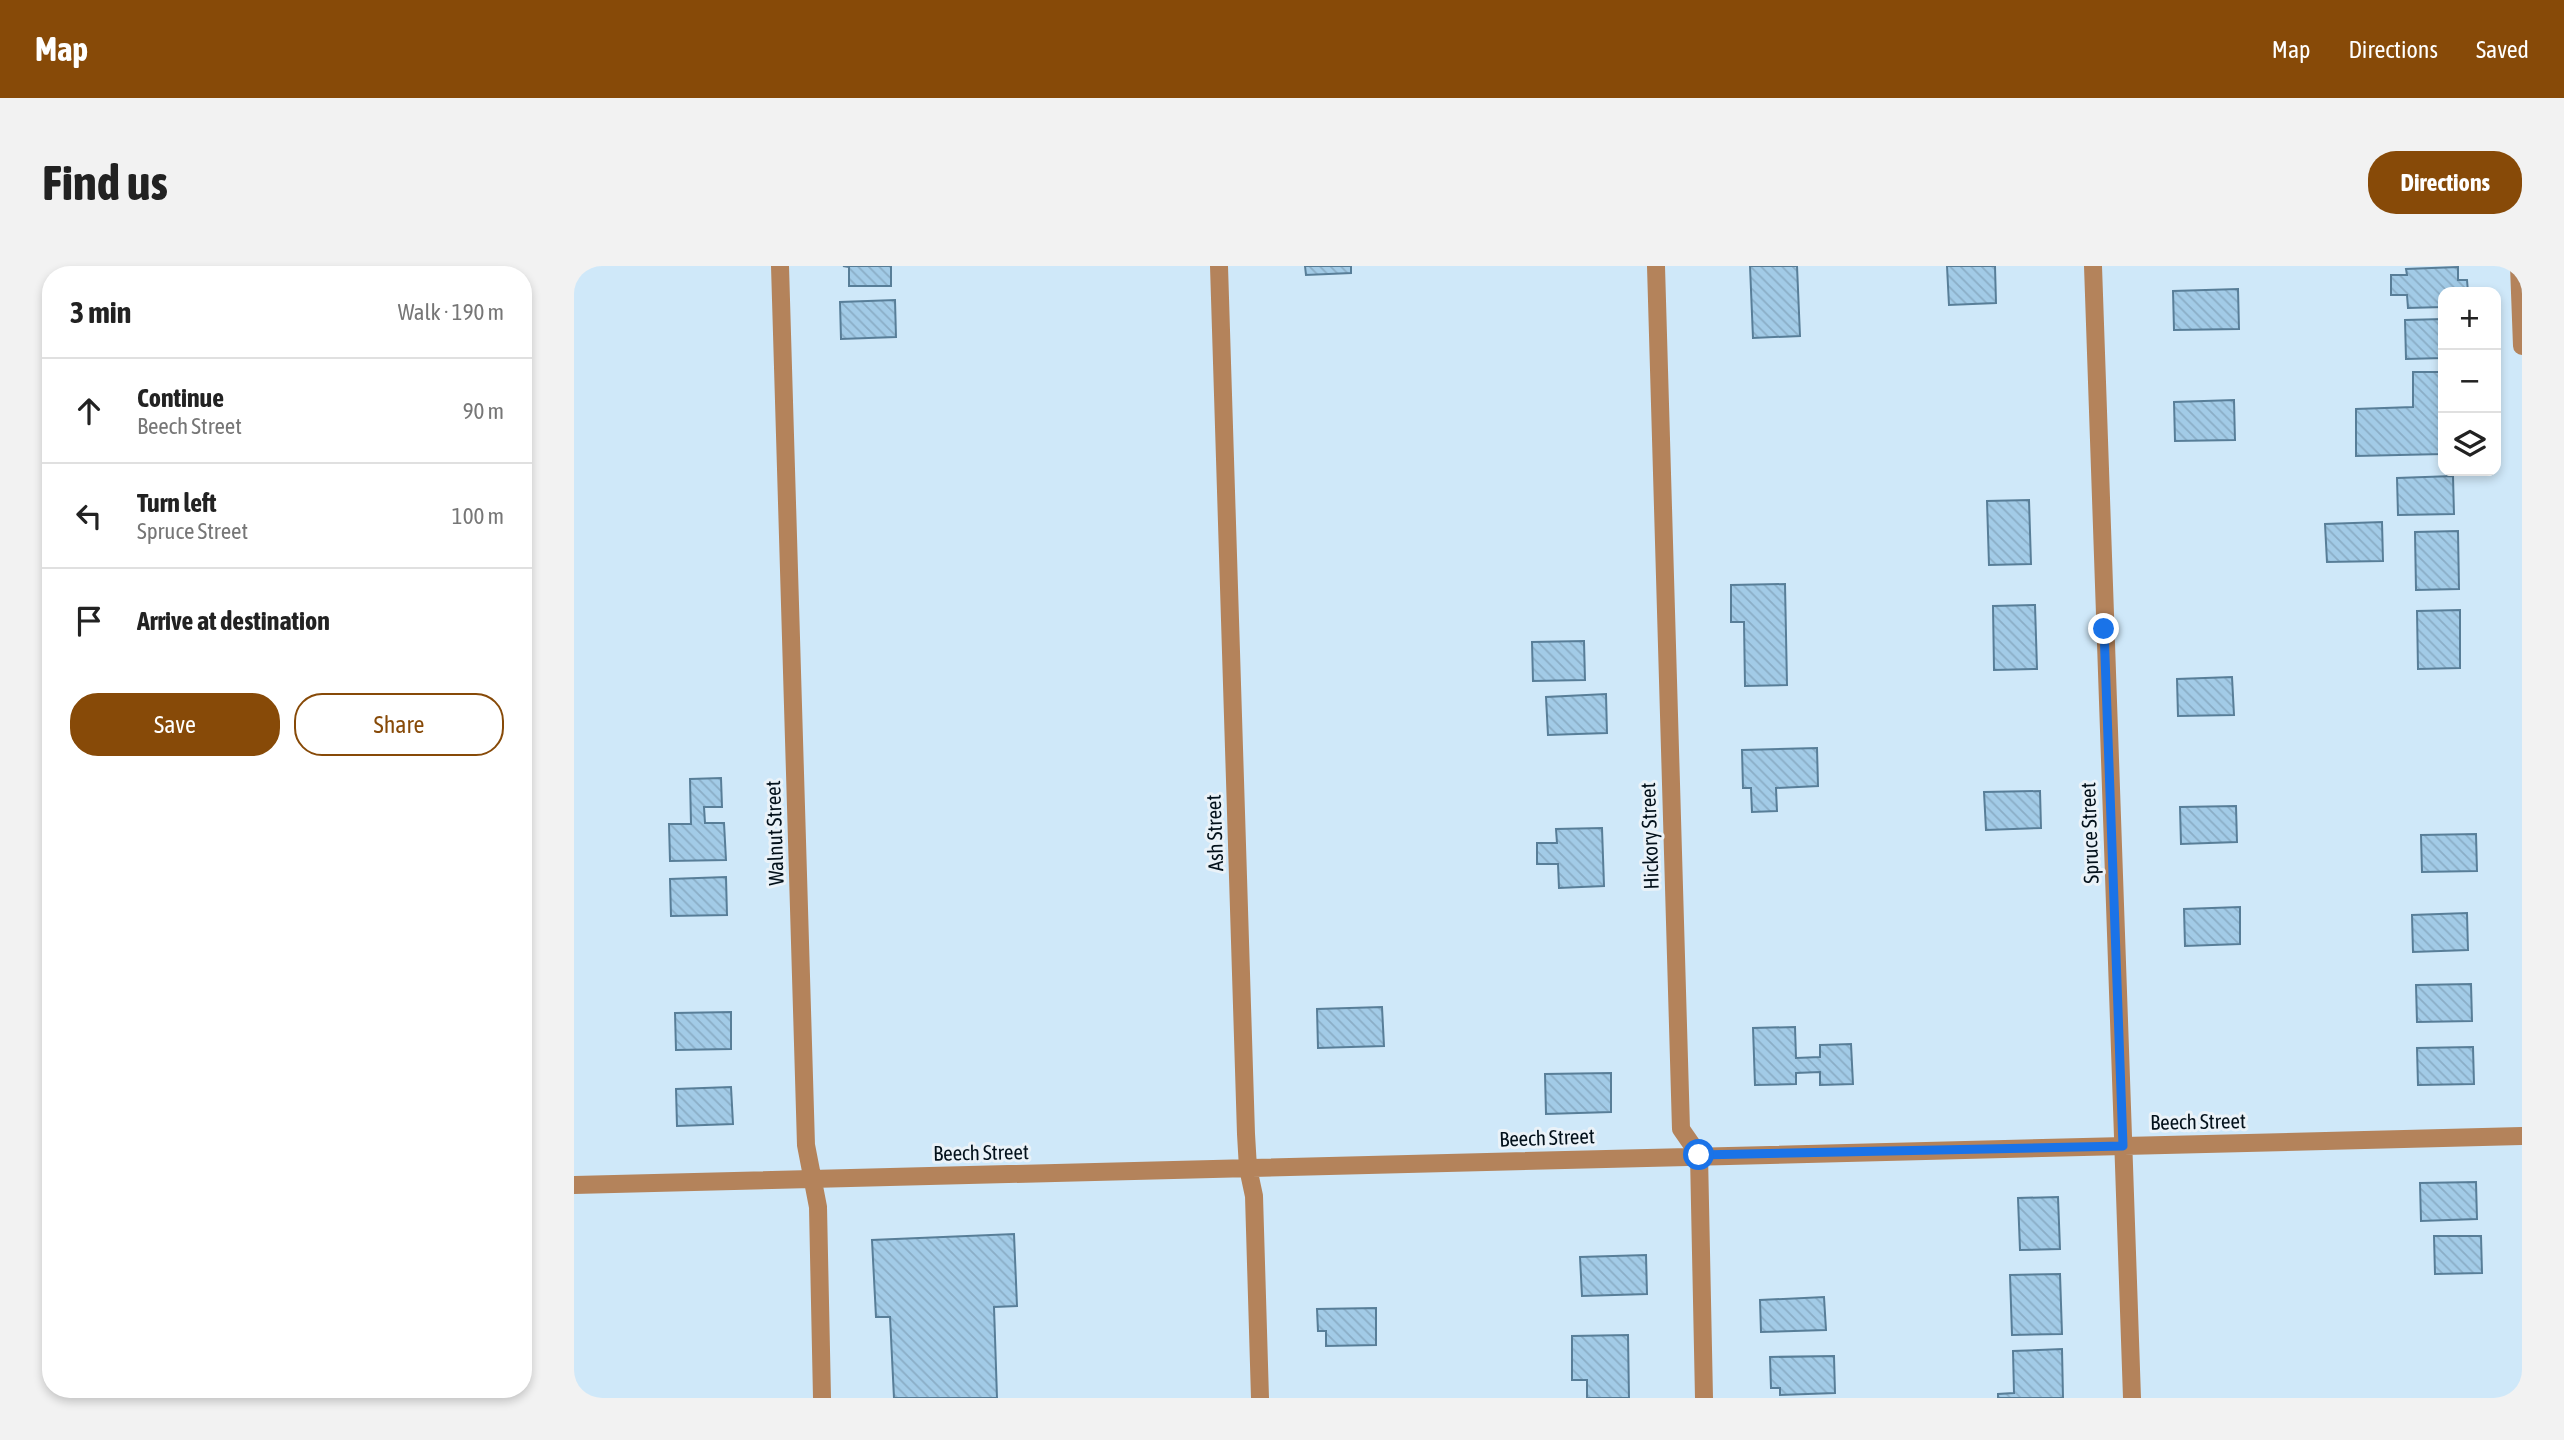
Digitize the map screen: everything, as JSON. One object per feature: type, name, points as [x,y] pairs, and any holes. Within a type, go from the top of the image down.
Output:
[{"type":"street","name":"Walnut Street","points":[[780,266],[806,1145],[818,1207],[822,1398]]},
{"type":"street","name":"Ash Street","points":[[1219,266],[1248,1168],[1254,1196],[1260,1398]]},
{"type":"street","name":"Hickory Street","points":[[1656,266],[1681,1129],[1699,1155]]},
{"type":"street","name":"Spruce Street","points":[[2093,266],[2132,1398]]},
{"type":"street","points":[[2519,266],[2522,346]]},
{"type":"street","name":"Beech Street","points":[[574,1185],[2522,1136]]},
{"type":"street","points":[[1699,1155],[1704,1398]]},
{"type":"building","points":[[843,266],[891,266],[891,286],[849,286],[849,267]]},
{"type":"building","points":[[1305,266],[1351,266],[1351,273],[1306,275]]},
{"type":"building","points":[[1750,266],[1797,266],[1800,336],[1753,338]]},
{"type":"building","points":[[1947,266],[1995,266],[1996,303],[1949,305]]},
{"type":"building","points":[[2458,267],[2458,280],[2467,280],[2468,287],[2438,287],[2438,307],[2408,308],[2407,295],[2391,295],[2391,275],[2407,275],[2406,269]]},
{"type":"building","points":[[2238,289],[2239,329],[2174,330],[2173,291]]},
{"type":"building","points":[[895,300],[896,337],[841,339],[840,302]]},
{"type":"building","points":[[2438,319],[2438,358],[2406,359],[2405,320]]},
{"type":"building","points":[[2413,372],[2438,372],[2438,454],[2356,456],[2356,409],[2413,407]]},
{"type":"building","points":[[2234,400],[2235,440],[2175,441],[2174,402]]},
{"type":"building","points":[[2453,476],[2454,514],[2398,515],[2397,478]]},
{"type":"building","points":[[2029,500],[2031,564],[1989,565],[1987,501]]},
{"type":"building","points":[[2382,522],[2383,561],[2327,562],[2325,524]]},
{"type":"building","points":[[2458,531],[2459,589],[2416,590],[2415,532]]},
{"type":"building","points":[[1785,584],[1787,685],[1745,686],[1744,622],[1731,622],[1731,585]]},
{"type":"building","points":[[2035,605],[2037,669],[1994,670],[1993,606]]},
{"type":"building","points":[[2460,610],[2460,668],[2418,669],[2417,611]]},
{"type":"building","points":[[1584,641],[1585,680],[1533,681],[1532,642]]},
{"type":"building","points":[[2232,677],[2234,715],[2178,716],[2177,679]]},
{"type":"building","points":[[1606,694],[1607,733],[1548,735],[1546,697]]},
{"type":"building","points":[[1817,748],[1818,786],[1776,788],[1777,811],[1752,812],[1751,788],[1743,788],[1742,750]]},
{"type":"building","points":[[721,778],[722,807],[704,807],[705,823],[724,823],[726,860],[670,861],[669,824],[691,824],[690,779]]},
{"type":"building","points":[[2040,791],[2041,828],[1986,830],[1984,792]]},
{"type":"building","points":[[2236,806],[2237,842],[2181,844],[2180,807]]},
{"type":"building","points":[[1602,828],[1604,886],[1559,888],[1558,864],[1537,864],[1537,843],[1557,843],[1556,829]]},
{"type":"building","points":[[2476,834],[2477,871],[2422,872],[2421,835]]},
{"type":"building","points":[[726,877],[727,915],[671,916],[670,879]]},
{"type":"building","points":[[2240,907],[2240,944],[2185,946],[2184,909]]},
{"type":"building","points":[[2467,913],[2468,950],[2413,952],[2412,915]]},
{"type":"building","points":[[2471,984],[2472,1021],[2417,1022],[2416,985]]},
{"type":"building","points":[[1382,1007],[1384,1046],[1318,1048],[1317,1009]]},
{"type":"building","points":[[731,1012],[731,1049],[676,1050],[675,1013]]},
{"type":"building","points":[[1795,1027],[1796,1058],[1820,1057],[1820,1045],[1851,1044],[1853,1084],[1820,1085],[1820,1072],[1796,1073],[1796,1084],[1755,1085],[1753,1028]]},
{"type":"building","points":[[2473,1047],[2474,1084],[2418,1085],[2417,1048]]},
{"type":"building","points":[[1611,1073],[1611,1112],[1546,1114],[1545,1074]]},
{"type":"building","points":[[731,1087],[733,1124],[677,1126],[676,1089]]},
{"type":"building","points":[[2476,1182],[2477,1219],[2421,1221],[2420,1183]]},
{"type":"building","points":[[2058,1197],[2060,1249],[2020,1250],[2018,1198]]},
{"type":"building","points":[[1014,1234],[1017,1306],[994,1307],[997,1398],[894,1398],[890,1317],[876,1317],[872,1240]]},
{"type":"building","points":[[2434,1236],[2481,1236],[2482,1273],[2435,1274]]},
{"type":"building","points":[[1646,1255],[1647,1294],[1582,1296],[1580,1257]]},
{"type":"building","points":[[2060,1274],[2062,1334],[2012,1335],[2010,1275]]},
{"type":"building","points":[[1824,1297],[1826,1330],[1761,1332],[1760,1300]]},
{"type":"building","points":[[1376,1308],[1376,1345],[1326,1346],[1326,1331],[1318,1331],[1317,1309]]},
{"type":"building","points":[[1628,1335],[1629,1398],[1587,1398],[1587,1380],[1572,1380],[1572,1336]]},
{"type":"building","points":[[2062,1349],[2063,1398],[1998,1398],[1998,1394],[2014,1393],[2013,1351]]},
{"type":"building","points":[[1834,1356],[1835,1393],[1780,1395],[1780,1388],[1771,1388],[1770,1357]]},
{"type":"route","points":[[1699,1155],[2123,1146],[2104,629]]}]
